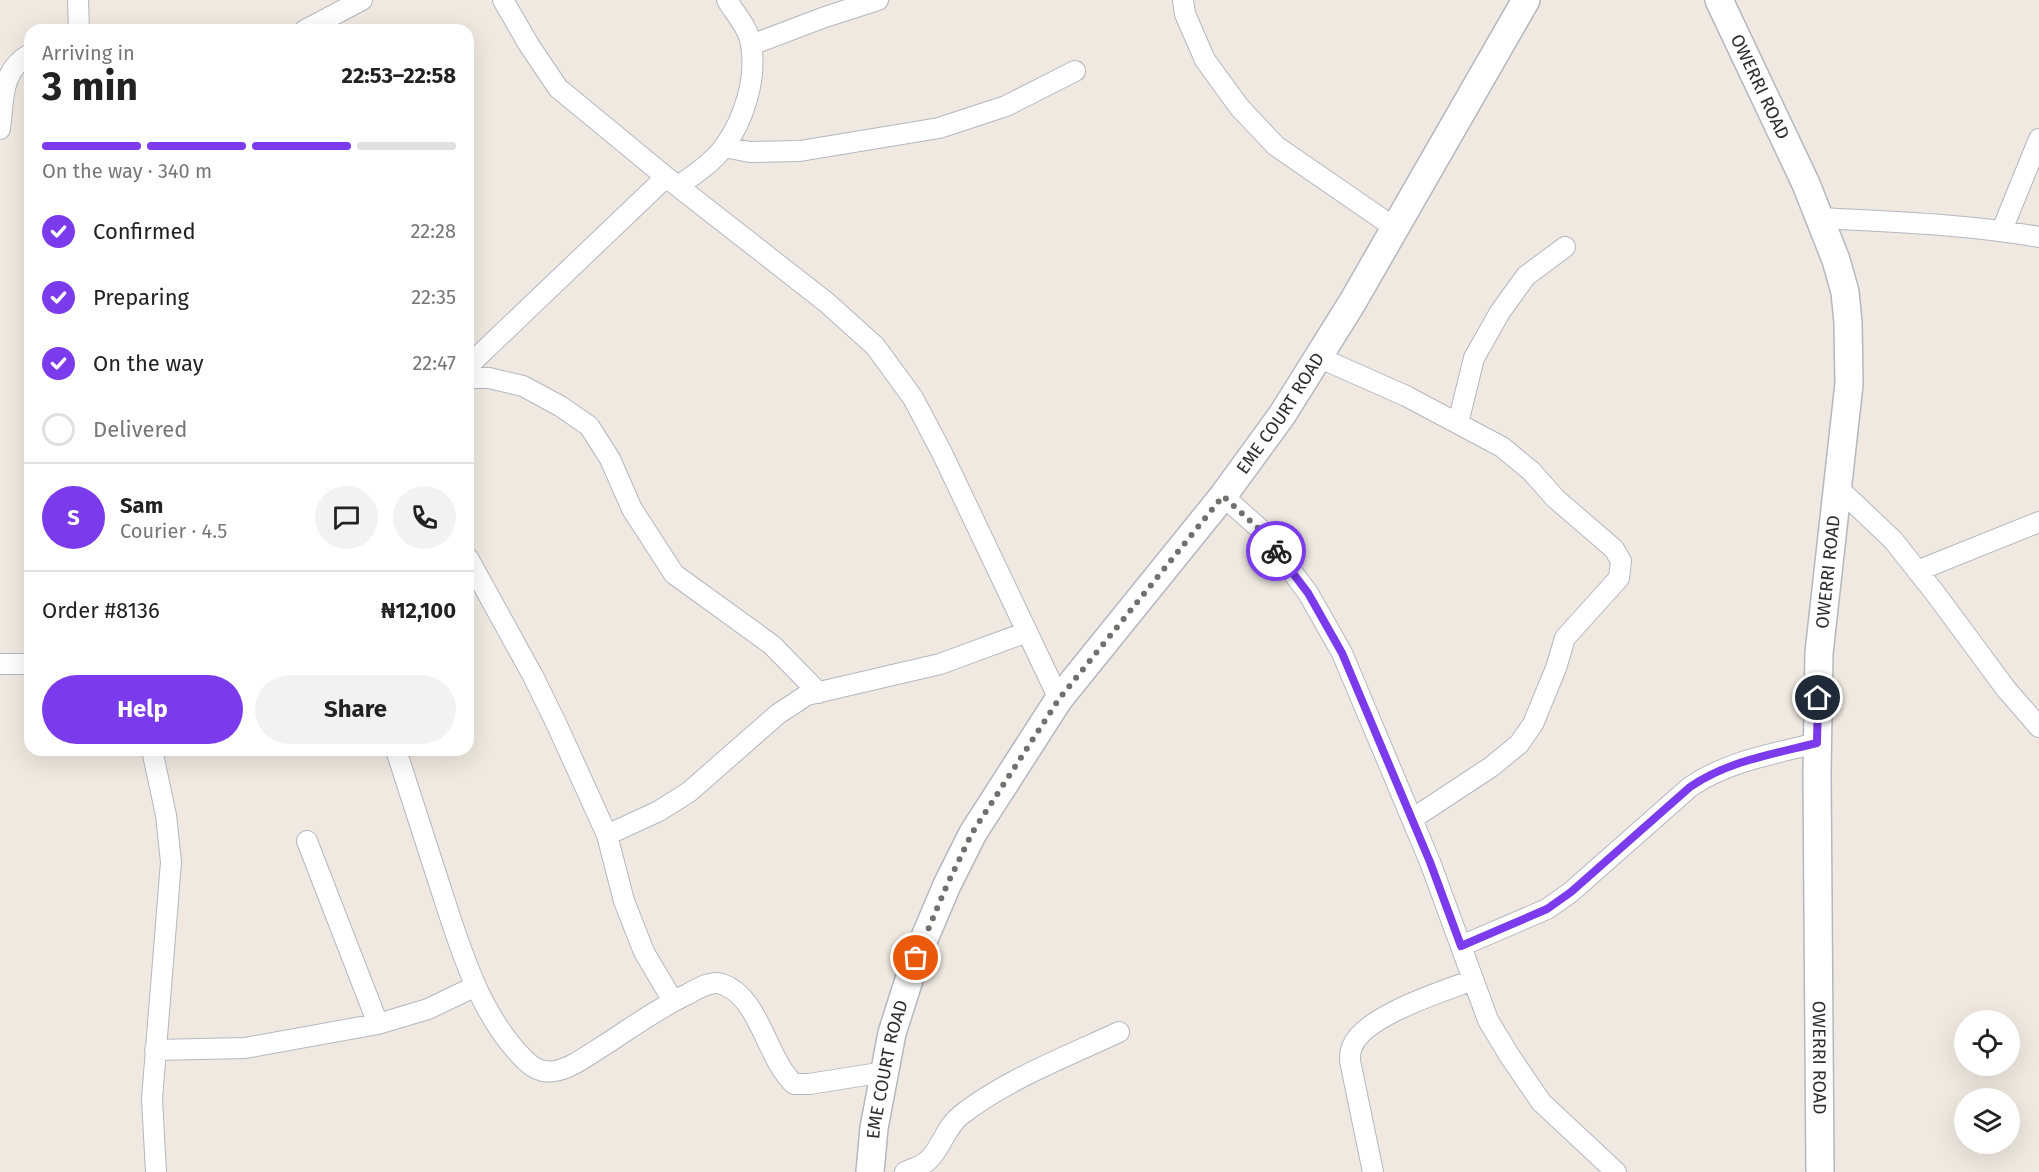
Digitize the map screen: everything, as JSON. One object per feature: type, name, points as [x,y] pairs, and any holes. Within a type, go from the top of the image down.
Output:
[{"type":"street","points":[[78,0],[78,24]]},
{"type":"street","points":[[316,24],[362,0]]},
{"type":"street","points":[[503,0],[529,45],[558,88],[672,182],[826,302],[875,346],[913,398],[932,434],[1059,699]]},
{"type":"street","points":[[474,361],[672,182],[705,166],[724,147],[742,113],[752,75],[751,45],[747,32],[727,0]]},
{"type":"street","points":[[751,45],[878,0]]},
{"type":"street","points":[[1183,0],[1185,14],[1205,60],[1240,108],[1276,146],[1395,228]]},
{"type":"street","name":"EME COURT ROAD","points":[[870,1172],[874,1128],[892,1033],[916,958],[972,833],[1059,699],[1223,496],[1282,415],[1395,228],[1526,0]]},
{"type":"street","name":"OWERRI ROAD","points":[[1719,0],[1820,218],[1845,292],[1848,322],[1849,384],[1819,653],[1817,743],[1820,1172]]},
{"type":"street","points":[[0,129],[4,85],[24,57]]},
{"type":"street","points":[[724,147],[750,152],[800,150],[939,128],[1006,106],[1075,71]]},
{"type":"street","points":[[2002,230],[2039,139]]},
{"type":"street","points":[[1820,218],[2002,230],[2039,237]]},
{"type":"street","points":[[1458,423],[1474,358],[1500,312],[1526,276],[1565,247]]},
{"type":"street","points":[[1318,357],[1407,396],[1502,447],[1531,471],[1556,499],[1614,549],[1621,561],[1619,578],[1565,638],[1556,668],[1533,724],[1519,744],[1491,767],[1412,819]]},
{"type":"street","points":[[474,378],[489,378],[523,386],[560,406],[589,426],[610,459],[632,509],[674,574],[772,645],[819,693]]},
{"type":"street","points":[[1838,487],[1893,540],[2006,690],[2039,726]]},
{"type":"street","points":[[1223,496],[1258,528],[1308,593],[1342,653],[1412,819],[1488,1020],[1541,1102],[1616,1172]]},
{"type":"street","points":[[1917,571],[2039,522]]},
{"type":"street","points":[[474,569],[533,675],[607,835],[624,901],[644,952],[673,1001]]},
{"type":"street","points":[[607,835],[659,811],[688,792],[786,708],[807,695],[940,664],[1027,632]]},
{"type":"street","points":[[0,664],[24,664]]},
{"type":"street","points":[[1461,946],[1547,909],[1571,892],[1690,787],[1706,776],[1737,763],[1817,743]]},
{"type":"street","points":[[153,756],[166,815],[171,862],[152,1099],[156,1172]]},
{"type":"street","points":[[398,756],[461,950],[476,986],[504,1038],[528,1064],[541,1071],[555,1071],[577,1062],[673,1001],[702,986],[719,983],[733,989],[753,1012],[784,1074],[794,1084],[809,1084],[885,1072]]},
{"type":"street","points":[[307,841],[378,1024]]},
{"type":"street","points":[[1373,1172],[1350,1061],[1352,1047],[1360,1035],[1391,1012],[1473,980]]},
{"type":"street","points":[[155,1050],[245,1048],[378,1024],[428,1009],[476,986]]},
{"type":"street","points":[[905,1172],[919,1167],[932,1157],[958,1117],[978,1103],[1035,1071],[1119,1032]]},
{"type":"way so far","points":[[916,958],[972,833],[1059,699],[1223,496],[1258,528],[1276,551]]},
{"type":"route","points":[[1276,551],[1308,593],[1342,653],[1430,862],[1461,946],[1547,909],[1571,892],[1690,787],[1706,776],[1737,763],[1817,743],[1818,698]]}]
